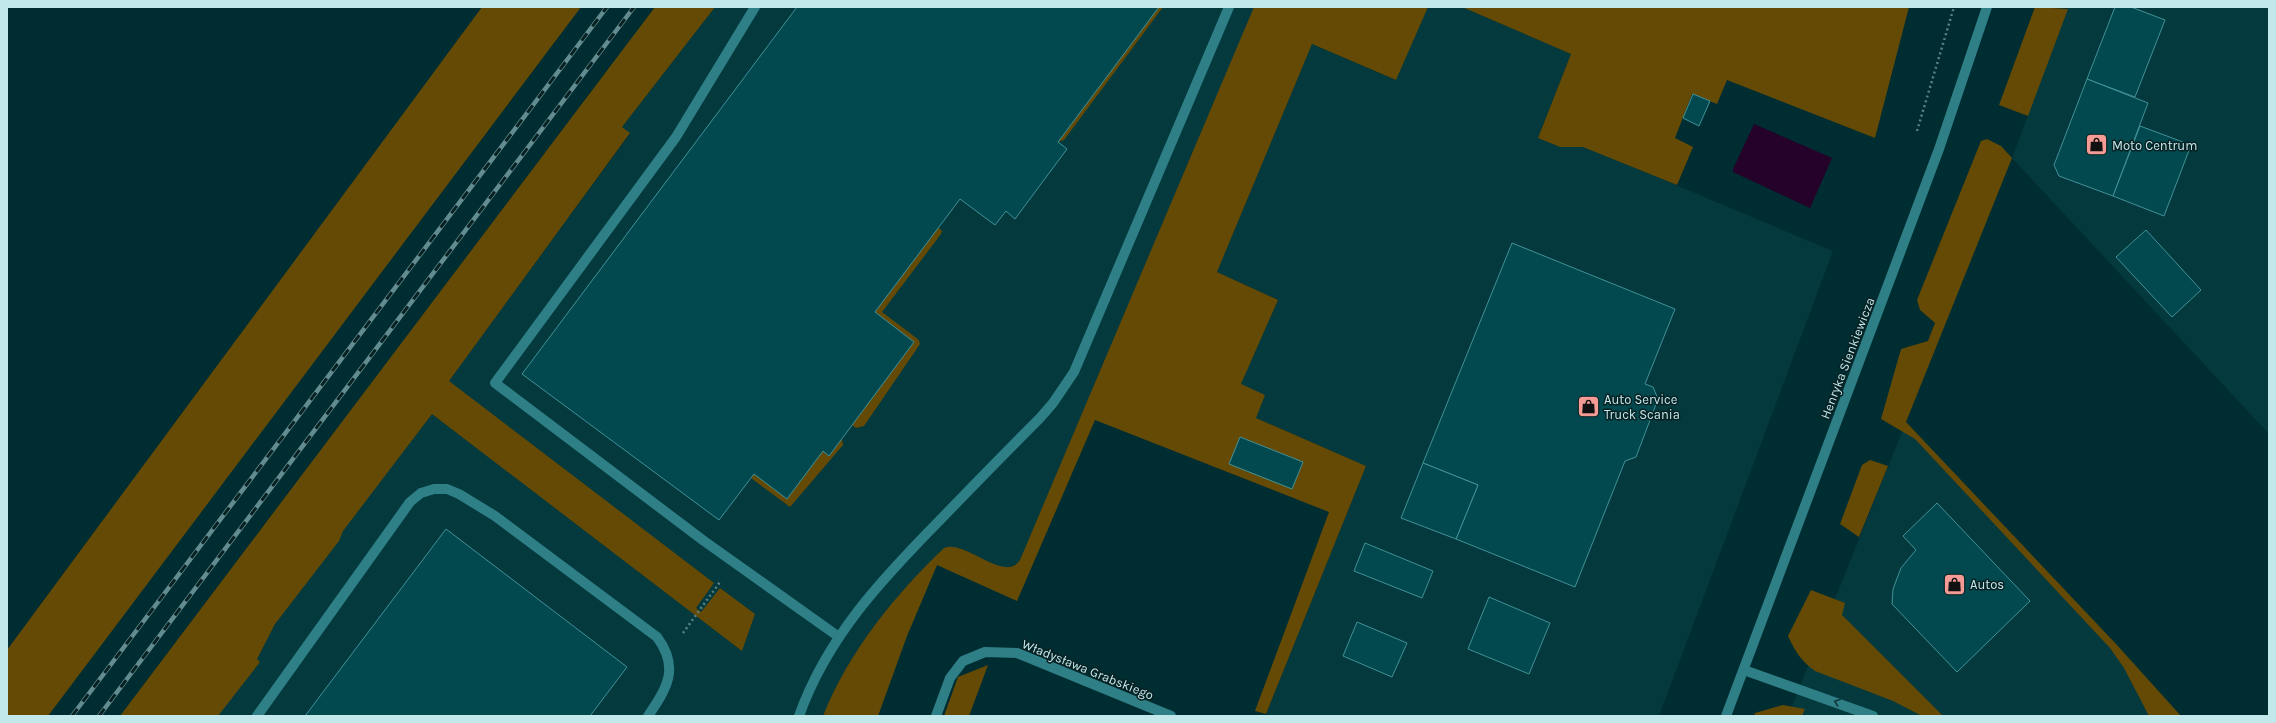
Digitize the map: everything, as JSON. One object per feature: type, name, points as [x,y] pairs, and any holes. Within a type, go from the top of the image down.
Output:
[{"type":"street","points":[[755,7],[676,137],[495,383],[697,536],[839,637]]},
{"type":"street","points":[[799,716],[819,671],[839,637],[882,578],[1040,418],[1069,380],[1086,346],[1229,7]]},
{"type":"street","name":"Henryka Sienkiewicza","points":[[1726,716],[1939,149],[1987,7]]},
{"type":"street","points":[[257,716],[410,502],[421,493],[441,489],[459,494],[495,516],[657,637],[668,655],[669,674],[667,686],[648,716]]},
{"type":"street","name":"Władysława Grabskiego","points":[[936,716],[950,678],[958,667],[963,661],[985,652],[1017,654],[1171,716]]},
{"type":"street","points":[[1744,670],[1873,716]]},
{"type":"path","points":[[689,624],[719,584]]},
{"type":"shaded area","points":[[482,7],[581,7],[48,716],[7,716],[7,650]]},
{"type":"shaded area","points":[[655,7],[715,7],[622,127],[630,133],[449,381],[714,583],[696,608],[701,612],[720,588],[755,614],[742,651],[432,414],[343,531],[339,541],[275,624],[257,659],[260,662],[218,716],[120,716]]},
{"type":"shaded area","points":[[715,7],[1269,7],[1017,601],[937,565],[907,636],[878,716],[202,716],[630,134],[622,127]]},
{"type":"shaded area","points":[[1159,7],[1163,7],[1064,140],[1058,142]]},
{"type":"shaded area","points":[[1254,7],[1428,7],[1396,80],[1312,44],[1217,272],[1278,300],[1241,384],[1265,395],[1256,418],[1366,466],[1266,714],[1255,711],[1329,512],[1095,420],[1017,601],[937,565],[907,636],[878,716],[823,716],[846,669],[874,626],[908,585],[944,548],[953,547],[963,549],[1005,567],[1013,566],[1020,560]]},
{"type":"shaded area","points":[[1428,7],[1462,7],[1571,54],[1538,138],[1560,147],[1583,146],[1833,251],[1659,716],[1272,716],[1266,714],[1366,466],[1256,418],[1240,385],[1278,300],[1217,272],[1312,44],[1395,80]]},
{"type":"shaded area","points":[[1462,7],[1909,7],[1875,138],[1727,80],[1717,104],[1692,94],[1675,138],[1693,147],[1677,185],[1583,147],[1560,147],[1538,138],[1571,54]]},
{"type":"shaded area","points":[[2035,7],[2068,9],[2028,116],[1999,105]]},
{"type":"shaded area","points":[[2068,7],[2269,7],[2269,434],[2012,158]]},
{"type":"shaded area","points":[[1754,124],[1832,158],[1810,208],[1733,172],[1733,169]]},
{"type":"shaded area","points":[[1987,139],[2001,146],[2012,158],[1906,422],[2116,644],[2181,716],[2149,716],[2124,668],[2110,648],[1915,439],[1881,419],[1901,349],[1928,341],[1935,323],[1920,310],[1917,300],[1981,141]]},
{"type":"shaded area","points":[[938,227],[942,231],[941,234],[882,312],[919,340],[920,344],[864,426],[856,428],[852,425],[914,342],[875,312]]},
{"type":"shaded area","points":[[1906,422],[2116,644],[2181,716],[1788,716]]},
{"type":"shaded area","points":[[842,439],[843,445],[790,507],[751,478],[754,474],[787,499],[823,451],[829,456]]},
{"type":"shaded area","points":[[1870,460],[1888,466],[1859,537],[1840,524],[1862,465]]},
{"type":"shaded area","points":[[1811,590],[1845,603],[1842,615],[1943,716],[1922,716],[1893,701],[1815,671],[1806,663],[1796,651],[1788,636]]},
{"type":"shaded area","points":[[988,665],[969,716],[944,716],[958,677]]},
{"type":"shaded area","points":[[1783,705],[1805,709],[1802,716],[1754,716],[1755,713]]},
{"type":"building","points":[[797,7],[1159,7],[1058,142],[1067,149],[1015,219],[1006,211],[995,225],[960,199],[875,312],[914,342],[829,456],[823,451],[787,499],[754,474],[719,520],[522,374]]},
{"type":"building","points":[[2115,7],[2131,7],[2165,20],[2135,97],[2087,79]]},
{"type":"building","name":"Moto Centrum","points":[[2087,79],[2148,103],[2113,196],[2059,176],[2054,165]]},
{"type":"building","points":[[1693,94],[1710,101],[1699,126],[1683,118]]},
{"type":"building","points":[[2140,126],[2191,145],[2164,216],[2113,196]]},
{"type":"building","points":[[2146,230],[2201,290],[2172,317],[2116,257]]},
{"type":"building","points":[[1512,243],[1675,309],[1645,384],[1653,387],[1658,399],[1636,457],[1625,461],[1575,587],[1456,539],[1478,485],[1423,463]]},
{"type":"building","points":[[1240,437],[1303,462],[1292,489],[1229,464]]},
{"type":"building","points":[[1423,463],[1478,485],[1456,539],[1401,518]]},
{"type":"building","name":"Autos","points":[[1937,503],[2030,601],[1957,672],[1892,604],[1893,589],[1901,568],[1916,550],[1903,536]]},
{"type":"building","points":[[446,529],[627,667],[590,716],[305,716]]},
{"type":"building","points":[[1365,543],[1433,571],[1422,598],[1354,571]]},
{"type":"building","points":[[1489,597],[1550,623],[1529,674],[1468,649]]},
{"type":"building","points":[[1357,622],[1407,643],[1392,677],[1343,656]]},
{"type":"railway","points":[[72,716],[607,7]]},
{"type":"railway","points":[[99,716],[634,7]]},
{"type":"place","name":"Moto Centrum","points":[[2097,145]]},
{"type":"place","name":"Auto Service Truck Scania","points":[[1588,406]]},
{"type":"place","name":"Autos","points":[[1955,584]]}]
